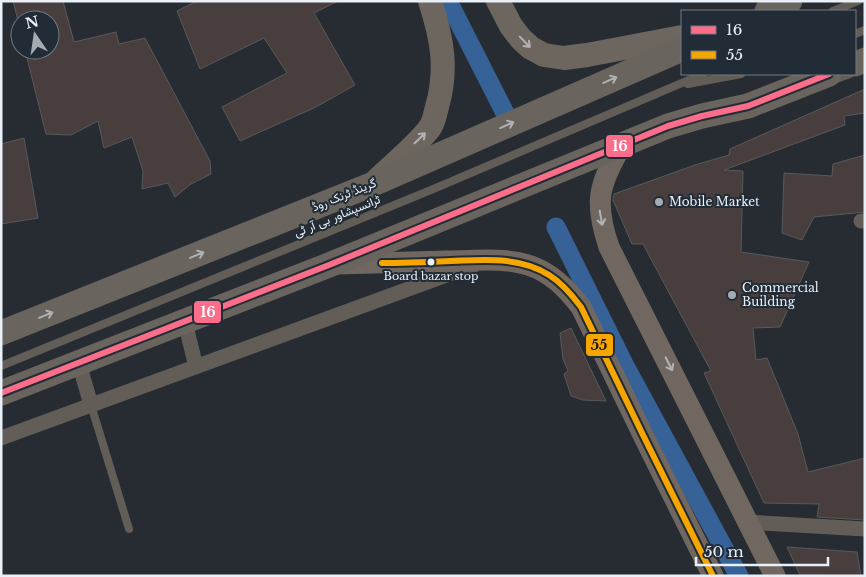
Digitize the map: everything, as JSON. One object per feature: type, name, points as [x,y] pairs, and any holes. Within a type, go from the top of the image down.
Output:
[{"type":"highway","points":[[769,10],[790,1]]},
{"type":"highway","name":"گرینڈ ٹرنک روڈ","points":[[1,333],[373,184],[681,49]]},
{"type":"highway","points":[[1,393],[330,265],[576,164],[615,158],[668,126],[748,106],[827,75]]},
{"type":"main road","points":[[373,184],[431,127],[436,112],[442,88],[444,62],[439,33],[430,1]]},
{"type":"main road","points":[[498,1],[511,26],[521,39],[544,56],[564,58],[587,55],[681,37]]},
{"type":"main road","points":[[615,158],[600,193],[599,213],[609,247],[775,576]]},
{"type":"main road","points":[[330,265],[487,260],[513,261],[529,265],[548,274],[568,290],[581,307],[713,576]]},
{"type":"street","points":[[1,438],[487,260]]},
{"type":"street","points":[[185,322],[196,367]]},
{"type":"street","points":[[79,363],[91,405]]},
{"type":"street","points":[[747,522],[865,529]]},
{"type":"lane","points":[[836,10],[858,1]]},
{"type":"lane","name":"ٹرانسپشاور بی آر ٹی","points":[[1,366],[431,190],[701,75]]},
{"type":"lane","name":"ٹرانسپشاور بی آر ٹی","points":[[681,84],[735,75]]},
{"type":"lane","points":[[751,111],[847,75]]},
{"type":"lane","points":[[91,405],[129,529]]},
{"type":"building","points":[[13,1],[63,1],[74,42],[116,32],[119,44],[145,38],[210,161],[211,174],[191,184],[175,197],[168,183],[142,189],[143,171],[132,137],[104,148],[98,121],[71,135],[46,134],[28,60],[60,60],[60,10],[15,10]]},
{"type":"building","points":[[197,1],[338,1],[314,13],[355,85],[316,107],[240,141],[222,107],[287,73],[264,38],[200,69],[177,11]]},
{"type":"building","points":[[865,89],[865,113],[844,116],[845,125],[724,170],[743,171],[741,252],[809,262],[780,327],[753,328],[756,360],[767,358],[798,434],[808,472],[865,458],[865,520],[817,517],[819,504],[764,503],[704,373],[711,371],[643,244],[632,244],[613,200],[614,194],[729,155],[730,149]]},
{"type":"building","points":[[24,138],[38,218],[1,224],[1,144]]},
{"type":"building","points":[[865,155],[865,212],[814,217],[802,240],[782,233],[784,173],[832,176],[833,164]]},
{"type":"building","points":[[571,328],[606,401],[583,400],[571,396],[564,374],[568,371],[563,359],[560,333]]},
{"type":"building","points":[[787,547],[857,552],[861,576],[800,575]]},
{"type":"waterway","points":[[448,1],[505,113]]},
{"type":"waterway","points":[[556,227],[624,364],[739,576]]},
{"type":"transit line","name":"16","points":[[1,393],[329,265],[668,126],[748,106],[826,75]]},
{"type":"transit line","name":"55","points":[[382,263],[501,260],[538,269],[562,285],[581,307],[713,576]]},
{"type":"place","name":"Mobile Market","points":[[659,202]]},
{"type":"place","name":"Board bazar stop","points":[[431,262]]},
{"type":"place","name":"Commercial Building","points":[[732,295]]}]
